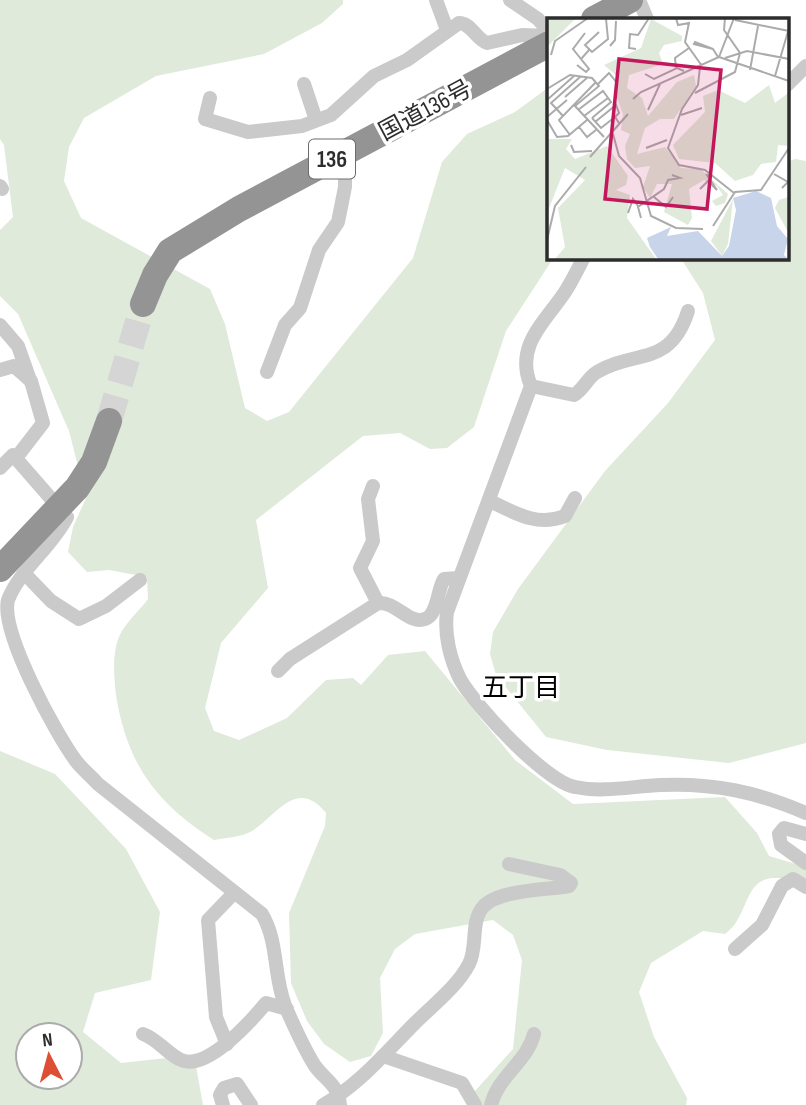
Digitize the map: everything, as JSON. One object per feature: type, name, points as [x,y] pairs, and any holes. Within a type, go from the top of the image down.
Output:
[{"type":"highway","points":[[596,18],[630,0]]},
{"type":"highway","name":"国道136号","points":[[143,304],[155,275],[170,251],[239,209],[547,45]]},
{"type":"highway","points":[[12,572],[94,462],[109,421]]},
{"type":"street","points":[[436,0],[447,30]]},
{"type":"street","points":[[510,0],[538,19],[547,31]]},
{"type":"street","points":[[639,0],[647,18]]},
{"type":"street","points":[[210,98],[205,119],[248,132],[288,129],[331,115],[374,75],[407,60],[447,30],[464,22],[487,43],[522,35],[547,34]]},
{"type":"street","points":[[788,84],[806,66]]},
{"type":"street","points":[[304,84],[316,120]]},
{"type":"street","points":[[267,372],[285,325],[300,308],[315,258],[338,222],[345,187],[345,170],[337,157]]},
{"type":"street","points":[[583,259],[564,293],[533,333],[527,356],[531,386],[459,578],[445,625],[451,656],[461,680],[528,757],[555,779],[573,787],[594,790],[659,785],[717,786],[763,795],[806,813]]},
{"type":"street","points":[[531,386],[574,395],[598,371],[663,349],[677,335],[688,311]]},
{"type":"street","points":[[0,325],[18,346],[43,423],[16,458]]},
{"type":"street","points":[[0,370],[14,366],[31,381]]},
{"type":"street","points":[[0,468],[13,455],[58,508]]},
{"type":"street","points":[[373,486],[368,499],[373,541],[360,568],[378,603]]},
{"type":"street","points":[[490,501],[534,521],[546,522],[565,516],[575,498]]},
{"type":"street","points":[[140,580],[106,606],[79,619],[12,572],[5,611],[10,636],[58,733],[77,762],[98,784],[262,915],[271,928],[287,1009],[316,1067],[335,1085],[340,1100]]},
{"type":"street","points":[[278,671],[290,659],[378,603],[390,603],[417,620],[426,619],[432,615],[444,579],[459,578]]},
{"type":"street","points":[[806,834],[784,828],[779,834],[781,845],[806,863]]},
{"type":"street","points":[[323,1105],[340,1100],[467,967],[474,955],[477,918],[482,908],[501,895],[546,890],[569,886],[571,883],[560,874],[509,864]]},
{"type":"street","points":[[735,950],[762,925],[782,886],[793,879],[806,887]]},
{"type":"street","points":[[228,1044],[216,1017],[208,920],[234,893]]},
{"type":"street","points":[[143,1034],[185,1061],[205,1056],[228,1044],[241,1034],[266,1003],[287,1009]]},
{"type":"street","points":[[491,1105],[494,1092],[522,1058],[534,1034]]},
{"type":"street","points":[[383,1056],[455,1079],[468,1090],[475,1105]]},
{"type":"street","points":[[223,1105],[220,1095],[224,1088],[237,1084],[251,1105]]},
{"type":"green space","points":[[0,0],[343,0],[343,4],[322,23],[264,54],[156,76],[84,118],[69,147],[64,181],[81,218],[210,289],[225,324],[245,408],[267,421],[289,412],[413,258],[442,162],[467,134],[515,112],[547,88],[547,259],[553,259],[506,331],[474,427],[447,448],[430,449],[400,433],[363,436],[256,520],[268,588],[221,643],[205,708],[214,731],[239,740],[287,718],[326,680],[353,678],[361,685],[388,655],[425,651],[515,760],[573,804],[725,797],[757,833],[769,856],[806,867],[806,884],[786,878],[763,880],[751,892],[733,927],[725,934],[703,931],[651,963],[639,992],[654,1037],[687,1098],[686,1105],[472,1105],[475,1091],[513,1049],[522,960],[513,935],[493,920],[415,934],[395,949],[380,978],[383,1033],[371,1056],[350,1062],[324,1044],[307,1021],[291,983],[289,913],[325,826],[326,813],[306,798],[296,799],[288,802],[252,831],[214,840],[160,796],[137,761],[121,720],[114,666],[121,632],[148,599],[147,577],[109,570],[87,572],[68,552],[73,527],[86,498],[69,431],[18,314],[0,296],[0,230],[13,217],[4,145],[0,139]]},
{"type":"green space","points":[[795,159],[806,161],[806,743],[729,763],[607,750],[546,737],[496,675],[490,654],[493,632],[518,589],[605,471],[668,403],[715,340],[703,293],[681,259],[788,259],[788,162]]},
{"type":"green space","points":[[0,751],[55,774],[126,849],[160,912],[151,980],[95,993],[84,1029],[84,1021],[14,1021],[14,1091],[84,1091],[84,1033],[121,1063],[194,1055],[203,1105],[0,1105]]},
{"type":"tunnel","points":[[109,421],[143,304]]},
{"type":"district","name":"五丁目","points":[[521,687]]}]
